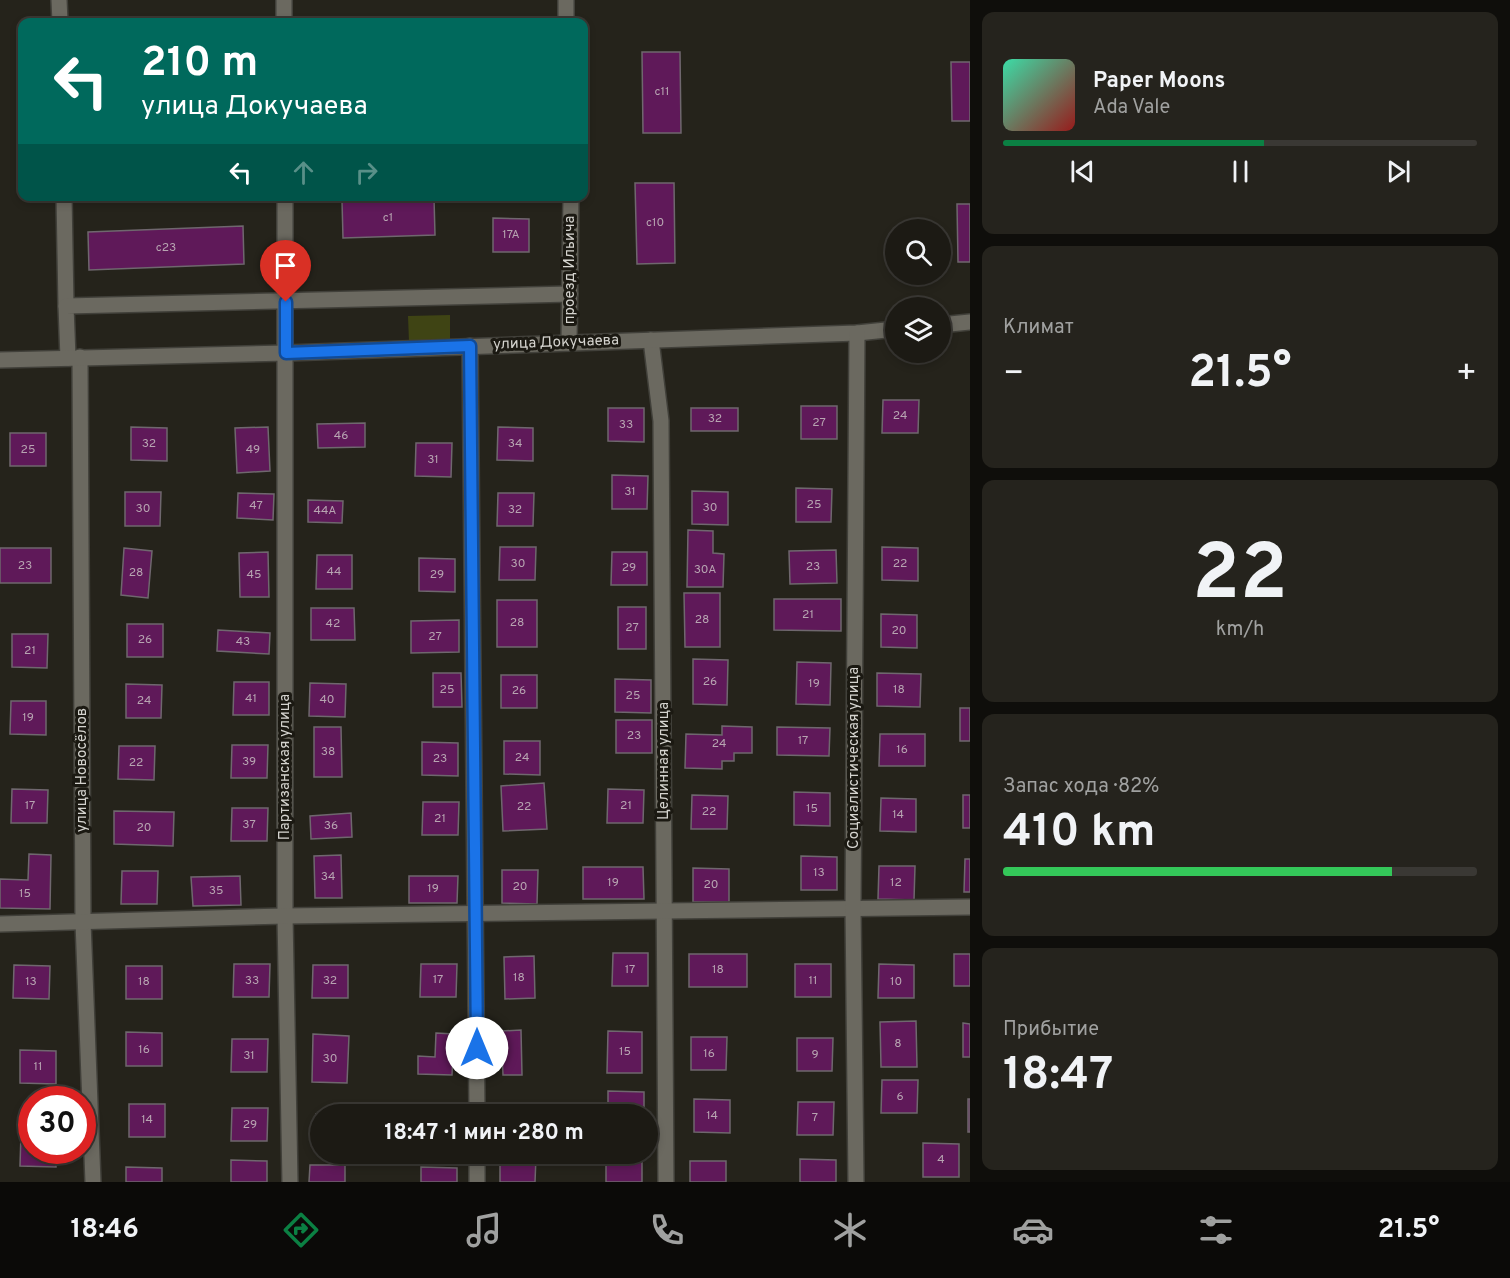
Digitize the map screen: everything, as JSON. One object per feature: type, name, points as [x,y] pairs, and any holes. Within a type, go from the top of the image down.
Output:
[{"type":"street","points":[[59,0],[60,18]]},
{"type":"street","points":[[284,0],[284,18]]},
{"type":"street","points":[[566,0],[566,18]]},
{"type":"street","name":"улица Новосёлов","points":[[64,201],[66,306],[74,357],[83,922],[93,1182]]},
{"type":"street","points":[[285,201],[286,353]]},
{"type":"street","name":"проезд Ильича","points":[[569,343],[571,201]]},
{"type":"street","points":[[66,306],[570,294]]},
{"type":"street","points":[[951,324],[970,322]]},
{"type":"street","name":"улица Докучаева","points":[[0,360],[286,353],[857,333],[885,330]]},
{"type":"street","name":"Социалистическая улица","points":[[856,1182],[854,908],[857,333]]},
{"type":"street","name":"Целинная улица","points":[[651,340],[661,421],[666,1182]]},
{"type":"street","points":[[470,346],[477,1104]]},
{"type":"street","name":"Партизанская улица","points":[[286,353],[285,916],[290,1182]]},
{"type":"street","points":[[0,924],[285,916],[970,907]]},
{"type":"street","points":[[477,1164],[477,1182]]},
{"type":"green space","points":[[450,315],[450,341],[409,342],[408,316]]},
{"type":"building","points":[[642,52],[680,52],[681,133],[643,133]]},
{"type":"building","points":[[951,62],[970,62],[970,121],[952,121]]},
{"type":"building","points":[[635,183],[674,183],[675,263],[637,264]]},
{"type":"building","points":[[342,201],[434,201],[435,235],[343,238]]},
{"type":"building","points":[[957,204],[970,204],[970,262],[958,262]]},
{"type":"building","points":[[493,218],[529,219],[529,252],[493,252]]},
{"type":"building","points":[[243,226],[244,264],[89,270],[88,232]]},
{"type":"building","points":[[883,400],[919,400],[918,433],[882,433]]},
{"type":"building","points":[[801,406],[837,406],[837,439],[801,439]]},
{"type":"building","points":[[608,408],[644,408],[644,442],[608,441]]},
{"type":"building","points":[[691,408],[738,408],[738,431],[691,431]]},
{"type":"building","points":[[365,423],[365,447],[318,448],[317,424]]},
{"type":"building","points":[[131,427],[167,428],[167,461],[131,460]]},
{"type":"building","points":[[268,427],[270,471],[237,473],[235,428]]},
{"type":"building","points":[[498,427],[533,428],[533,461],[497,460]]},
{"type":"building","points":[[10,433],[46,433],[46,466],[10,466]]},
{"type":"building","points":[[416,443],[452,443],[451,477],[415,476]]},
{"type":"building","points":[[612,475],[648,476],[647,509],[612,509]]},
{"type":"building","points":[[796,488],[832,489],[831,522],[796,522]]},
{"type":"building","points":[[692,491],[728,492],[728,525],[692,524]]},
{"type":"building","points":[[125,492],[161,492],[160,526],[125,526]]},
{"type":"building","points":[[238,493],[274,494],[273,520],[237,518]]},
{"type":"building","points":[[498,493],[534,493],[533,526],[497,526]]},
{"type":"building","points":[[308,500],[343,501],[342,523],[308,522]]},
{"type":"building","points":[[688,530],[713,531],[713,553],[724,554],[723,587],[687,587]]},
{"type":"building","points":[[500,547],[536,547],[535,580],[499,580]]},
{"type":"building","points":[[882,547],[918,548],[918,581],[882,580]]},
{"type":"building","points":[[0,548],[51,548],[51,583],[0,583]]},
{"type":"building","points":[[124,548],[152,551],[148,598],[121,595]]},
{"type":"building","points":[[836,550],[837,583],[790,584],[789,551]]},
{"type":"building","points":[[268,552],[269,597],[240,597],[239,553]]},
{"type":"building","points":[[612,552],[647,552],[647,585],[611,585]]},
{"type":"building","points":[[317,555],[352,555],[352,589],[316,589]]},
{"type":"building","points":[[419,558],[455,559],[455,592],[419,591]]},
{"type":"building","points":[[684,593],[720,593],[720,647],[685,647]]},
{"type":"building","points":[[774,599],[841,599],[841,631],[774,630]]},
{"type":"building","points":[[497,600],[537,600],[537,647],[497,647]]},
{"type":"building","points":[[618,607],[646,607],[646,649],[618,649]]},
{"type":"building","points":[[311,608],[354,608],[355,640],[311,640]]},
{"type":"building","points":[[881,614],[917,615],[917,648],[881,647]]},
{"type":"building","points":[[459,620],[459,652],[411,653],[411,621]]},
{"type":"building","points":[[127,624],[163,624],[163,657],[127,657]]},
{"type":"building","points":[[218,630],[270,633],[269,654],[217,651]]},
{"type":"building","points":[[12,634],[48,634],[47,668],[12,667]]},
{"type":"building","points":[[693,659],[728,660],[727,705],[693,704]]},
{"type":"building","points":[[797,662],[831,663],[830,705],[796,704]]},
{"type":"building","points":[[433,673],[461,673],[462,707],[433,707]]},
{"type":"building","points":[[877,673],[921,674],[920,707],[877,706]]},
{"type":"building","points":[[501,675],[537,675],[537,708],[501,708]]},
{"type":"building","points":[[615,679],[651,680],[651,713],[615,712]]},
{"type":"building","points":[[234,682],[269,682],[269,715],[233,715]]},
{"type":"building","points":[[310,683],[346,684],[345,717],[309,716]]},
{"type":"building","points":[[126,684],[162,685],[161,718],[126,718]]},
{"type":"building","points":[[11,701],[46,701],[46,735],[10,734]]},
{"type":"building","points":[[960,708],[970,708],[970,741],[960,741]]},
{"type":"building","points":[[616,720],[652,720],[652,753],[616,753]]},
{"type":"building","points":[[722,726],[752,727],[752,753],[734,753],[734,761],[722,761],[722,769],[685,768],[686,734],[722,735]]},
{"type":"building","points":[[314,727],[341,727],[342,777],[314,777]]},
{"type":"building","points":[[777,727],[830,728],[829,756],[777,755]]},
{"type":"building","points":[[880,734],[925,734],[925,766],[879,766]]},
{"type":"building","points":[[504,741],[540,741],[540,775],[504,774]]},
{"type":"building","points":[[422,742],[458,743],[458,776],[422,775]]},
{"type":"building","points":[[232,745],[268,745],[267,778],[231,778]]},
{"type":"building","points":[[119,746],[155,746],[154,780],[118,779]]},
{"type":"building","points":[[544,783],[547,829],[503,831],[501,786]]},
{"type":"building","points":[[12,789],[48,790],[47,823],[11,823]]},
{"type":"building","points":[[608,789],[644,790],[643,823],[607,823]]},
{"type":"building","points":[[794,792],[830,793],[830,826],[794,825]]},
{"type":"building","points":[[692,795],[728,796],[727,829],[691,829]]},
{"type":"building","points":[[963,795],[970,795],[970,828],[963,828]]},
{"type":"building","points":[[881,798],[916,799],[916,832],[880,831]]},
{"type":"building","points":[[423,802],[459,802],[458,835],[422,835]]},
{"type":"building","points":[[232,808],[268,808],[267,841],[231,841]]},
{"type":"building","points":[[114,811],[174,812],[173,846],[114,844]]},
{"type":"building","points":[[351,813],[352,837],[311,839],[310,816]]},
{"type":"building","points":[[29,854],[51,855],[50,909],[0,908],[0,879],[28,880]]},
{"type":"building","points":[[341,855],[342,898],[315,898],[314,856]]},
{"type":"building","points":[[801,856],[837,857],[837,890],[801,890]]},
{"type":"building","points":[[965,859],[970,859],[970,892],[964,892]]},
{"type":"building","points":[[879,866],[915,866],[914,900],[878,899]]},
{"type":"building","points":[[583,867],[643,867],[644,899],[583,899]]},
{"type":"building","points":[[693,868],[729,869],[729,902],[693,902]]},
{"type":"building","points":[[502,870],[538,870],[537,904],[502,903]]},
{"type":"building","points":[[122,871],[158,871],[157,904],[121,904]]},
{"type":"building","points":[[240,876],[241,905],[193,906],[191,877]]},
{"type":"building","points":[[409,876],[458,876],[457,903],[409,903]]},
{"type":"building","points":[[613,953],[648,953],[648,986],[612,986]]},
{"type":"building","points":[[689,954],[747,954],[747,987],[689,987]]},
{"type":"building","points":[[954,954],[970,954],[970,986],[954,986]]},
{"type":"building","points":[[534,956],[535,998],[505,999],[504,957]]},
{"type":"building","points":[[234,964],[270,964],[269,997],[233,997]]},
{"type":"building","points":[[421,964],[457,964],[456,997],[420,997]]},
{"type":"building","points":[[795,964],[831,964],[831,997],[795,997]]},
{"type":"building","points":[[879,964],[914,965],[914,998],[878,998]]},
{"type":"building","points":[[14,965],[50,966],[49,999],[13,998]]},
{"type":"building","points":[[313,965],[348,965],[348,998],[312,998]]},
{"type":"building","points":[[126,966],[162,966],[162,999],[126,999]]},
{"type":"building","points":[[916,1021],[917,1067],[881,1067],[880,1022]]},
{"type":"building","points":[[963,1023],[970,1024],[970,1057],[963,1057]]},
{"type":"building","points":[[521,1030],[522,1075],[503,1075],[501,1031]]},
{"type":"building","points":[[608,1031],[642,1032],[642,1073],[607,1073]]},
{"type":"building","points":[[126,1032],[162,1033],[162,1066],[126,1066]]},
{"type":"building","points":[[436,1033],[454,1034],[452,1075],[418,1074],[418,1056],[435,1057]]},
{"type":"building","points":[[313,1034],[349,1036],[347,1083],[312,1082]]},
{"type":"building","points":[[691,1037],[727,1037],[726,1070],[691,1070]]},
{"type":"building","points":[[797,1038],[833,1038],[832,1071],[797,1071]]},
{"type":"building","points":[[232,1039],[268,1039],[267,1072],[231,1072]]},
{"type":"building","points":[[20,1050],[56,1051],[56,1084],[20,1083]]},
{"type":"building","points":[[882,1080],[918,1080],[917,1113],[881,1113]]},
{"type":"building","points":[[608,1091],[644,1092],[644,1104],[608,1104]]},
{"type":"building","points":[[694,1099],[730,1100],[730,1133],[694,1132]]},
{"type":"building","points":[[968,1099],[970,1099],[970,1132],[968,1132]]},
{"type":"building","points":[[798,1102],[834,1102],[833,1135],[797,1135]]},
{"type":"building","points":[[129,1104],[165,1104],[165,1137],[129,1137]]},
{"type":"building","points":[[232,1108],[268,1108],[267,1141],[231,1141]]},
{"type":"building","points":[[923,1143],[959,1144],[959,1177],[923,1177]]},
{"type":"building","points":[[800,1159],[836,1160],[836,1182],[800,1182]]},
{"type":"building","points":[[231,1160],[267,1161],[267,1182],[231,1182]]},
{"type":"building","points":[[690,1161],[726,1161],[726,1182],[690,1182]]},
{"type":"building","points":[[20,1164],[56,1164],[56,1167],[20,1166]]},
{"type":"building","points":[[500,1164],[536,1164],[535,1182],[500,1182]]},
{"type":"building","points":[[606,1164],[642,1164],[642,1182],[606,1182]]},
{"type":"building","points":[[310,1165],[345,1165],[345,1182],[309,1182]]},
{"type":"building","points":[[126,1167],[162,1168],[162,1182],[126,1182]]},
{"type":"building","points":[[421,1167],[457,1168],[457,1182],[421,1182]]},
{"type":"route","points":[[286,302],[286,353],[470,346],[477,1048]]}]
